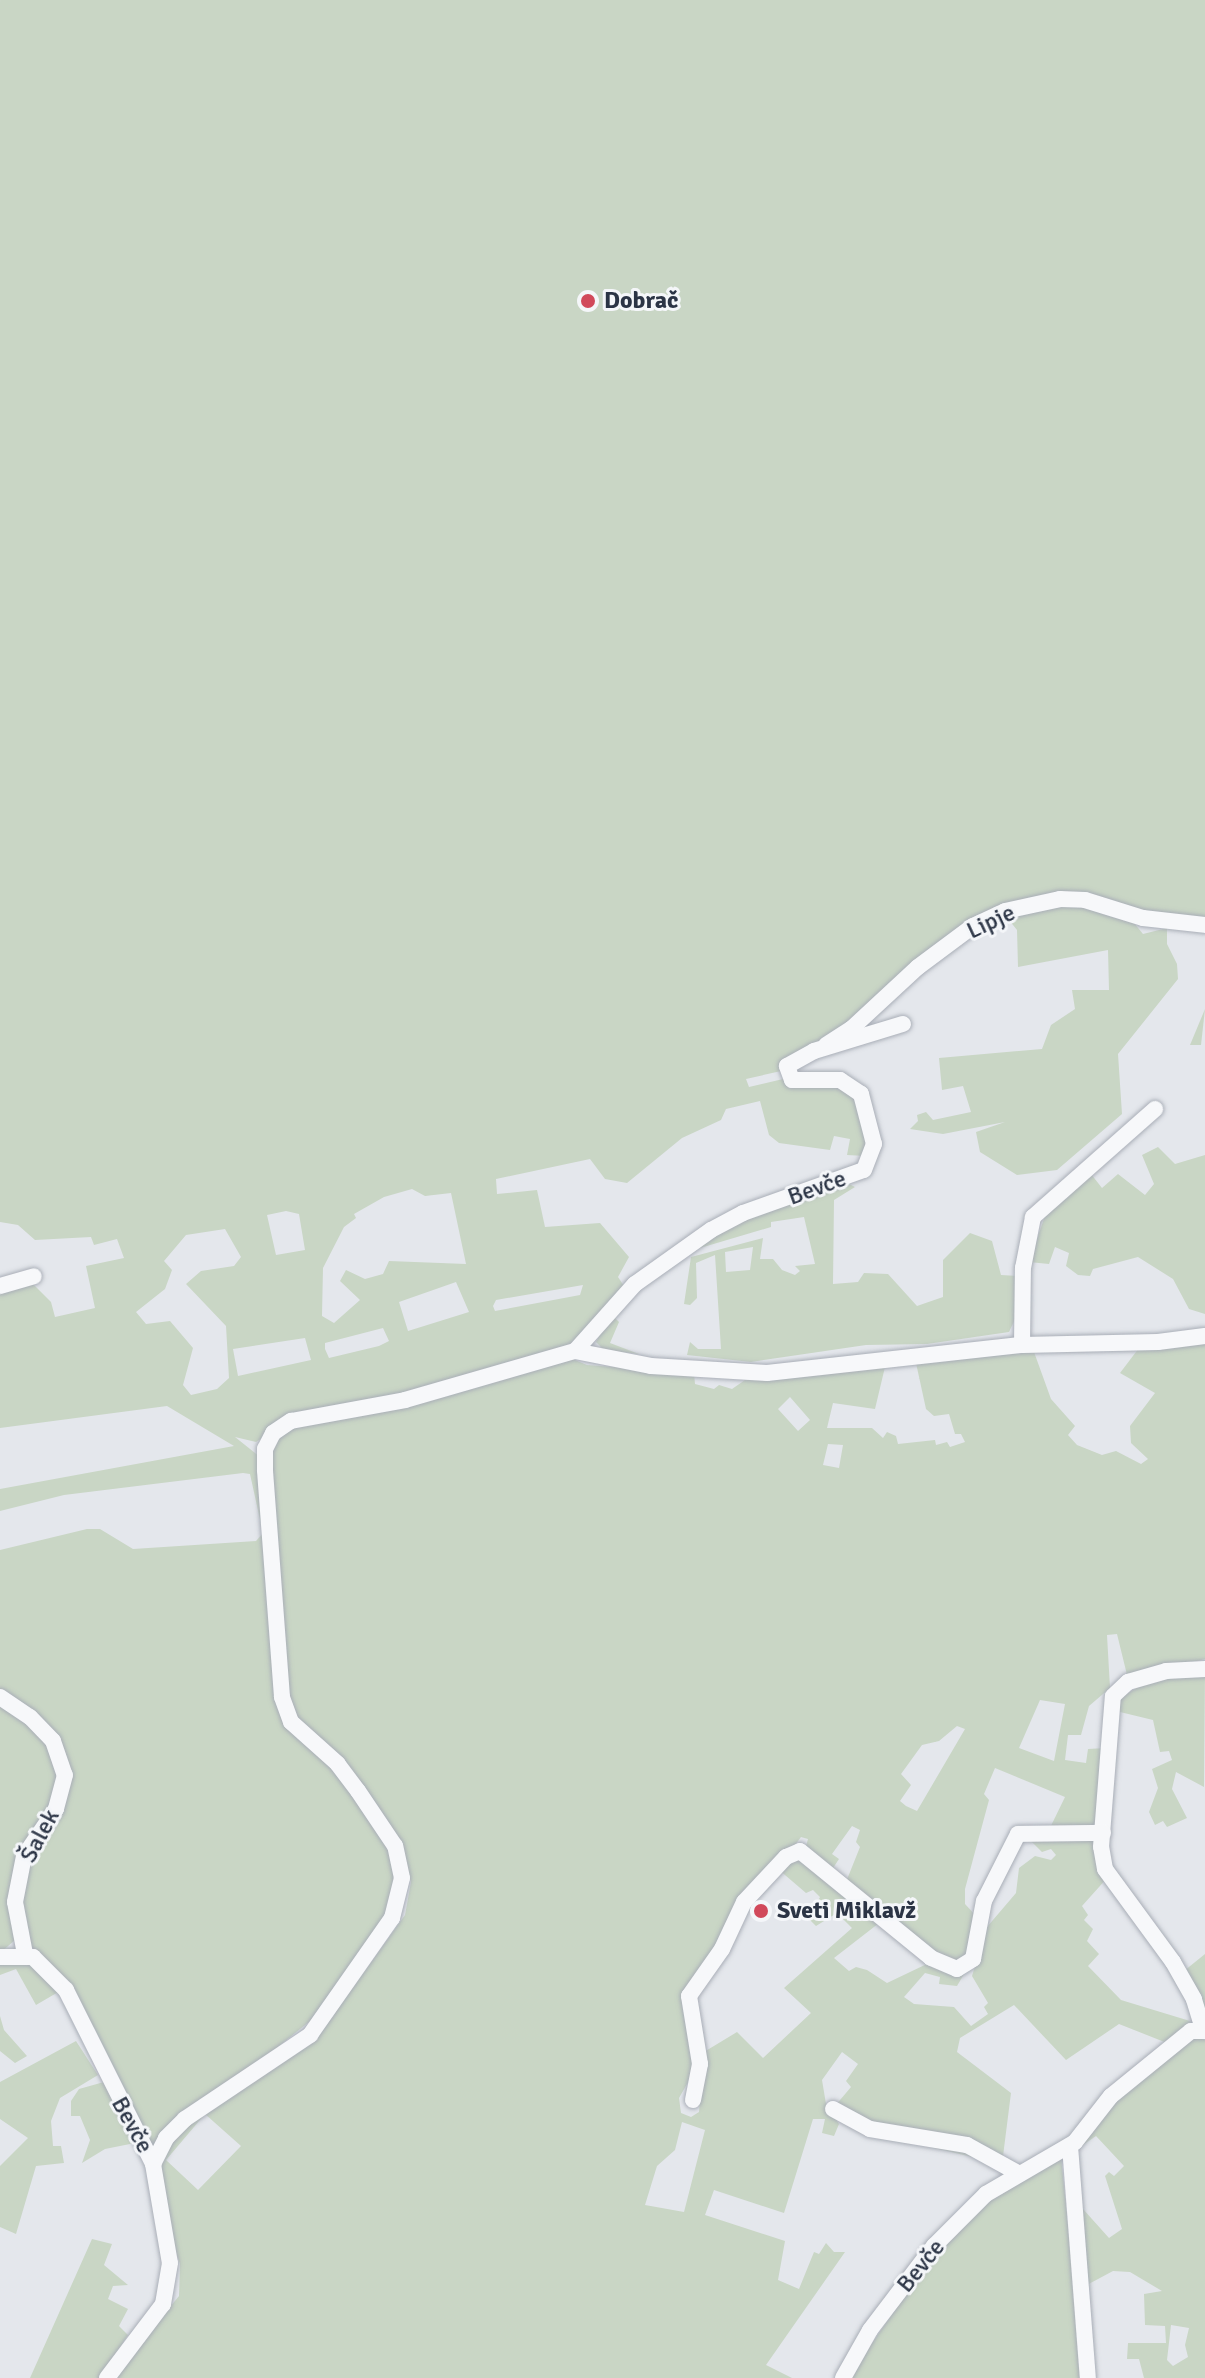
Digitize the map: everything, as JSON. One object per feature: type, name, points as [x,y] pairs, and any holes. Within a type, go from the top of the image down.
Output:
[{"type":"street","name":"Lipje","points":[[814,1051],[851,1029],[927,960],[1005,911],[1060,899],[1085,900],[1143,918],[1205,925]]},
{"type":"street","name":"Bevče","points":[[575,1351],[635,1284],[711,1230],[743,1213],[864,1170],[874,1144],[861,1094],[850,1083],[792,1080],[786,1074],[795,1059],[903,1024]]},
{"type":"street","points":[[1022,1345],[1024,1256],[1033,1217],[1155,1109]]},
{"type":"street","points":[[0,1286],[34,1276]]},
{"type":"street","points":[[153,2164],[166,2138],[185,2119],[310,2035],[392,1918],[402,1878],[395,1846],[338,1764],[291,1722],[282,1697],[265,1449],[273,1433],[291,1421],[405,1400],[575,1351],[651,1366],[767,1373],[1022,1345],[1158,1342],[1205,1336]]},
{"type":"street","points":[[1204,2030],[1194,1999],[1173,1962],[1105,1869],[1103,1833],[1113,1696],[1128,1682],[1166,1671],[1205,1669]]},
{"type":"street","name":"Šalek","points":[[0,1697],[30,1717],[53,1741],[65,1775],[56,1809],[24,1856],[15,1902],[25,1954]]},
{"type":"street","points":[[693,2100],[700,2064],[689,1996],[722,1949],[744,1902],[786,1857],[800,1851],[931,1958],[957,1969],[973,1959],[984,1901],[1018,1834],[1103,1833]]},
{"type":"street","name":"Bevče","points":[[25,1954],[66,1990],[153,2164],[170,2263],[163,2304],[107,2378]]},
{"type":"street","points":[[0,1957],[25,1954]]},
{"type":"street","name":"Bevče","points":[[843,2378],[870,2330],[934,2246],[986,2194],[1070,2146],[1111,2096],[1191,2031],[1204,2030]]},
{"type":"street","points":[[833,2109],[870,2129],[967,2145],[1018,2173]]},
{"type":"street","points":[[1070,2146],[1088,2378]]},
{"type":"green space","points":[[0,0],[1205,0],[1205,918],[1018,902],[781,1071],[746,1079],[749,1087],[783,1079],[841,1083],[864,1107],[866,1156],[847,1155],[850,1139],[834,1136],[830,1150],[779,1143],[769,1135],[760,1101],[726,1109],[721,1120],[682,1138],[627,1183],[605,1179],[590,1159],[496,1179],[497,1194],[537,1190],[545,1227],[600,1223],[629,1257],[618,1277],[626,1289],[578,1343],[465,1381],[298,1415],[256,1442],[235,1437],[260,1457],[288,1729],[324,1754],[387,1846],[398,1883],[389,1909],[320,2013],[153,2147],[50,1964],[26,1942],[15,1940],[0,1953],[0,1550],[87,1529],[100,1529],[133,1549],[256,1541],[263,1533],[250,1474],[243,1473],[64,1495],[0,1511],[0,1489],[234,1446],[167,1406],[0,1428],[0,1287],[28,1279],[51,1302],[55,1317],[95,1308],[86,1266],[124,1258],[117,1239],[94,1245],[91,1237],[35,1240],[18,1225],[0,1222]],"holes":[[[412,1189],[425,1196],[451,1193],[466,1264],[389,1261],[383,1274],[365,1279],[346,1270],[340,1281],[360,1300],[334,1323],[322,1316],[323,1268],[344,1227],[356,1218],[354,1214],[384,1197]],[[286,1211],[299,1214],[305,1250],[276,1255],[267,1215]],[[225,1229],[241,1257],[234,1266],[201,1271],[186,1284],[226,1326],[229,1378],[217,1389],[191,1395],[183,1385],[193,1348],[170,1321],[146,1324],[136,1312],[165,1289],[172,1270],[164,1261],[186,1235]],[[456,1282],[469,1312],[408,1331],[399,1302]],[[583,1285],[580,1295],[495,1311],[493,1306],[496,1300]],[[383,1328],[389,1341],[329,1358],[325,1343]],[[305,1338],[311,1360],[238,1376],[233,1349]]]},
{"type":"green space","points":[[1084,904],[1134,923],[1143,934],[1167,928],[1167,944],[1177,964],[1178,979],[1118,1054],[1122,1114],[1057,1170],[1017,1175],[980,1152],[976,1132],[1005,1122],[943,1134],[910,1129],[918,1121],[917,1115],[926,1112],[933,1120],[971,1112],[963,1086],[942,1090],[939,1058],[1042,1049],[1051,1025],[1075,1009],[1072,990],[1109,990],[1108,950],[1018,967],[1017,930],[1005,915]]},
{"type":"green space","points":[[1205,1009],[1201,1045],[1190,1045]]},
{"type":"green space","points":[[1158,1147],[1175,1164],[1205,1155],[1205,1314],[1189,1309],[1173,1279],[1138,1257],[1093,1269],[1090,1276],[1078,1275],[1066,1266],[1069,1253],[1055,1247],[1049,1264],[1029,1262],[1045,1216],[1091,1174],[1102,1188],[1118,1174],[1145,1195],[1154,1184],[1142,1155]]},
{"type":"green space","points":[[847,1183],[855,1187],[834,1200],[833,1284],[858,1282],[864,1273],[888,1274],[917,1306],[943,1297],[943,1260],[970,1233],[992,1241],[1001,1275],[1018,1276],[1016,1317],[1009,1332],[927,1344],[866,1345],[751,1362],[687,1355],[690,1342],[698,1349],[721,1349],[715,1255],[696,1263],[697,1298],[690,1305],[684,1304],[691,1257],[763,1238],[760,1259],[773,1259],[782,1270],[795,1275],[800,1271],[795,1266],[815,1264],[804,1217],[771,1222],[771,1227],[690,1251],[736,1221]],"holes":[[[753,1247],[750,1270],[726,1272],[725,1252]]]},
{"type":"green space","points":[[611,1314],[619,1322],[610,1343],[639,1354],[604,1350],[596,1342]]},
{"type":"green space","points":[[1205,1338],[1205,1659],[1128,1679],[1117,1634],[1107,1635],[1110,1688],[1089,1706],[1081,1735],[1068,1735],[1065,1760],[1086,1763],[1088,1749],[1106,1748],[1100,1825],[1048,1832],[1065,1797],[995,1768],[984,1794],[989,1800],[965,1889],[965,1904],[977,1917],[966,1961],[946,1964],[846,1882],[860,1847],[856,1842],[860,1830],[852,1826],[832,1854],[839,1859],[831,1871],[805,1850],[808,1839],[801,1837],[686,1992],[695,2070],[679,2098],[681,2113],[691,2117],[699,2112],[704,2052],[737,2032],[763,2058],[811,2013],[784,1988],[852,1928],[837,1913],[816,1926],[809,1919],[820,1897],[813,1890],[806,1893],[778,1869],[803,1857],[883,1920],[834,1958],[849,1971],[856,1967],[867,1970],[887,1983],[931,1962],[967,1969],[957,1986],[939,1984],[940,1977],[925,1973],[904,1997],[914,2004],[954,2007],[971,2026],[988,2014],[984,2007],[988,2003],[972,1976],[987,1927],[1016,1893],[1019,1868],[1035,1856],[1051,1860],[1056,1855],[1051,1849],[1042,1852],[1031,1841],[1093,1838],[1108,1877],[1082,1906],[1088,1915],[1084,1920],[1093,1929],[1087,1941],[1099,1954],[1088,1966],[1121,2000],[1190,2021],[1188,2028],[1167,2043],[1119,2024],[1066,2060],[1014,2005],[960,2038],[957,2052],[1011,2093],[1002,2164],[917,2144],[835,2106],[851,2087],[846,2081],[858,2064],[842,2052],[822,2080],[826,2104],[839,2124],[834,2136],[822,2133],[825,2119],[813,2119],[784,2213],[714,2190],[705,2215],[785,2241],[778,2280],[799,2289],[814,2252],[819,2254],[826,2243],[834,2252],[845,2252],[766,2365],[792,2378],[112,2378],[179,2296],[180,2264],[161,2208],[161,2159],[175,2134],[319,2035],[405,1915],[411,1882],[400,1848],[352,1771],[291,1714],[270,1469],[274,1444],[285,1430],[570,1358],[587,1365],[694,1373],[695,1384],[714,1389],[719,1385],[732,1389],[745,1380],[885,1367],[875,1409],[833,1403],[827,1428],[872,1428],[883,1438],[887,1432],[896,1436],[898,1444],[935,1440],[936,1445],[947,1442],[950,1447],[965,1442],[961,1434],[955,1434],[949,1414],[934,1416],[926,1409],[916,1363],[1034,1352],[1051,1399],[1075,1426],[1068,1435],[1077,1445],[1102,1455],[1116,1451],[1141,1464],[1148,1459],[1131,1443],[1130,1426],[1155,1393],[1120,1373],[1139,1348]],"holes":[[[790,1397],[810,1420],[798,1431],[778,1409]],[[828,1444],[843,1445],[839,1468],[823,1465]],[[1040,1700],[1065,1704],[1054,1761],[1019,1748]],[[957,1726],[965,1729],[917,1811],[900,1801],[911,1785],[901,1774],[922,1745],[939,1741]],[[205,2114],[241,2146],[198,2190],[166,2160]],[[682,2122],[705,2130],[684,2212],[645,2205],[657,2166],[675,2150]]]},
{"type":"green space","points":[[1205,1671],[1204,1787],[1176,1772],[1172,1789],[1187,1818],[1167,1827],[1163,1821],[1155,1825],[1149,1812],[1158,1788],[1152,1769],[1172,1760],[1169,1751],[1160,1752],[1153,1720],[1120,1712],[1117,1700],[1148,1681]]},
{"type":"green space","points":[[1205,1954],[1205,2017],[1184,1971]]},
{"type":"green space","points":[[25,1958],[60,1991],[36,2005],[16,1969],[0,1975],[0,1963]]},
{"type":"green space","points":[[0,2016],[4,2030],[27,2056],[15,2063],[0,2051]]},
{"type":"green space","points":[[1191,2036],[1205,2040],[1205,2378],[1144,2378],[1139,2359],[1127,2359],[1128,2343],[1166,2343],[1165,2326],[1145,2325],[1144,2294],[1162,2291],[1130,2272],[1113,2271],[1085,2286],[1079,2213],[1083,2209],[1109,2238],[1122,2229],[1105,2176],[1109,2172],[1114,2176],[1124,2166],[1096,2136],[1080,2147],[1099,2114]],"holes":[[[1171,2325],[1189,2328],[1185,2345],[1188,2357],[1173,2366],[1167,2360]]]},
{"type":"green space","points":[[76,2041],[98,2075],[60,2098],[51,2121],[53,2146],[61,2146],[64,2163],[36,2166],[16,2234],[0,2227],[0,2166],[28,2138],[0,2119],[0,2082]]},
{"type":"green space","points":[[104,2082],[135,2143],[105,2149],[82,2163],[90,2140],[80,2116],[71,2116],[71,2101],[79,2089]]},
{"type":"green space","points":[[1061,2157],[1084,2378],[848,2378],[926,2265],[985,2200]]},
{"type":"green space","points":[[92,2239],[112,2244],[104,2265],[128,2285],[113,2286],[108,2299],[128,2309],[119,2326],[128,2335],[100,2378],[30,2378]]},
{"type":"place","name":"Dobrač","points":[[588,301]]},
{"type":"place","name":"Sveti Miklavž","points":[[761,1911]]}]
